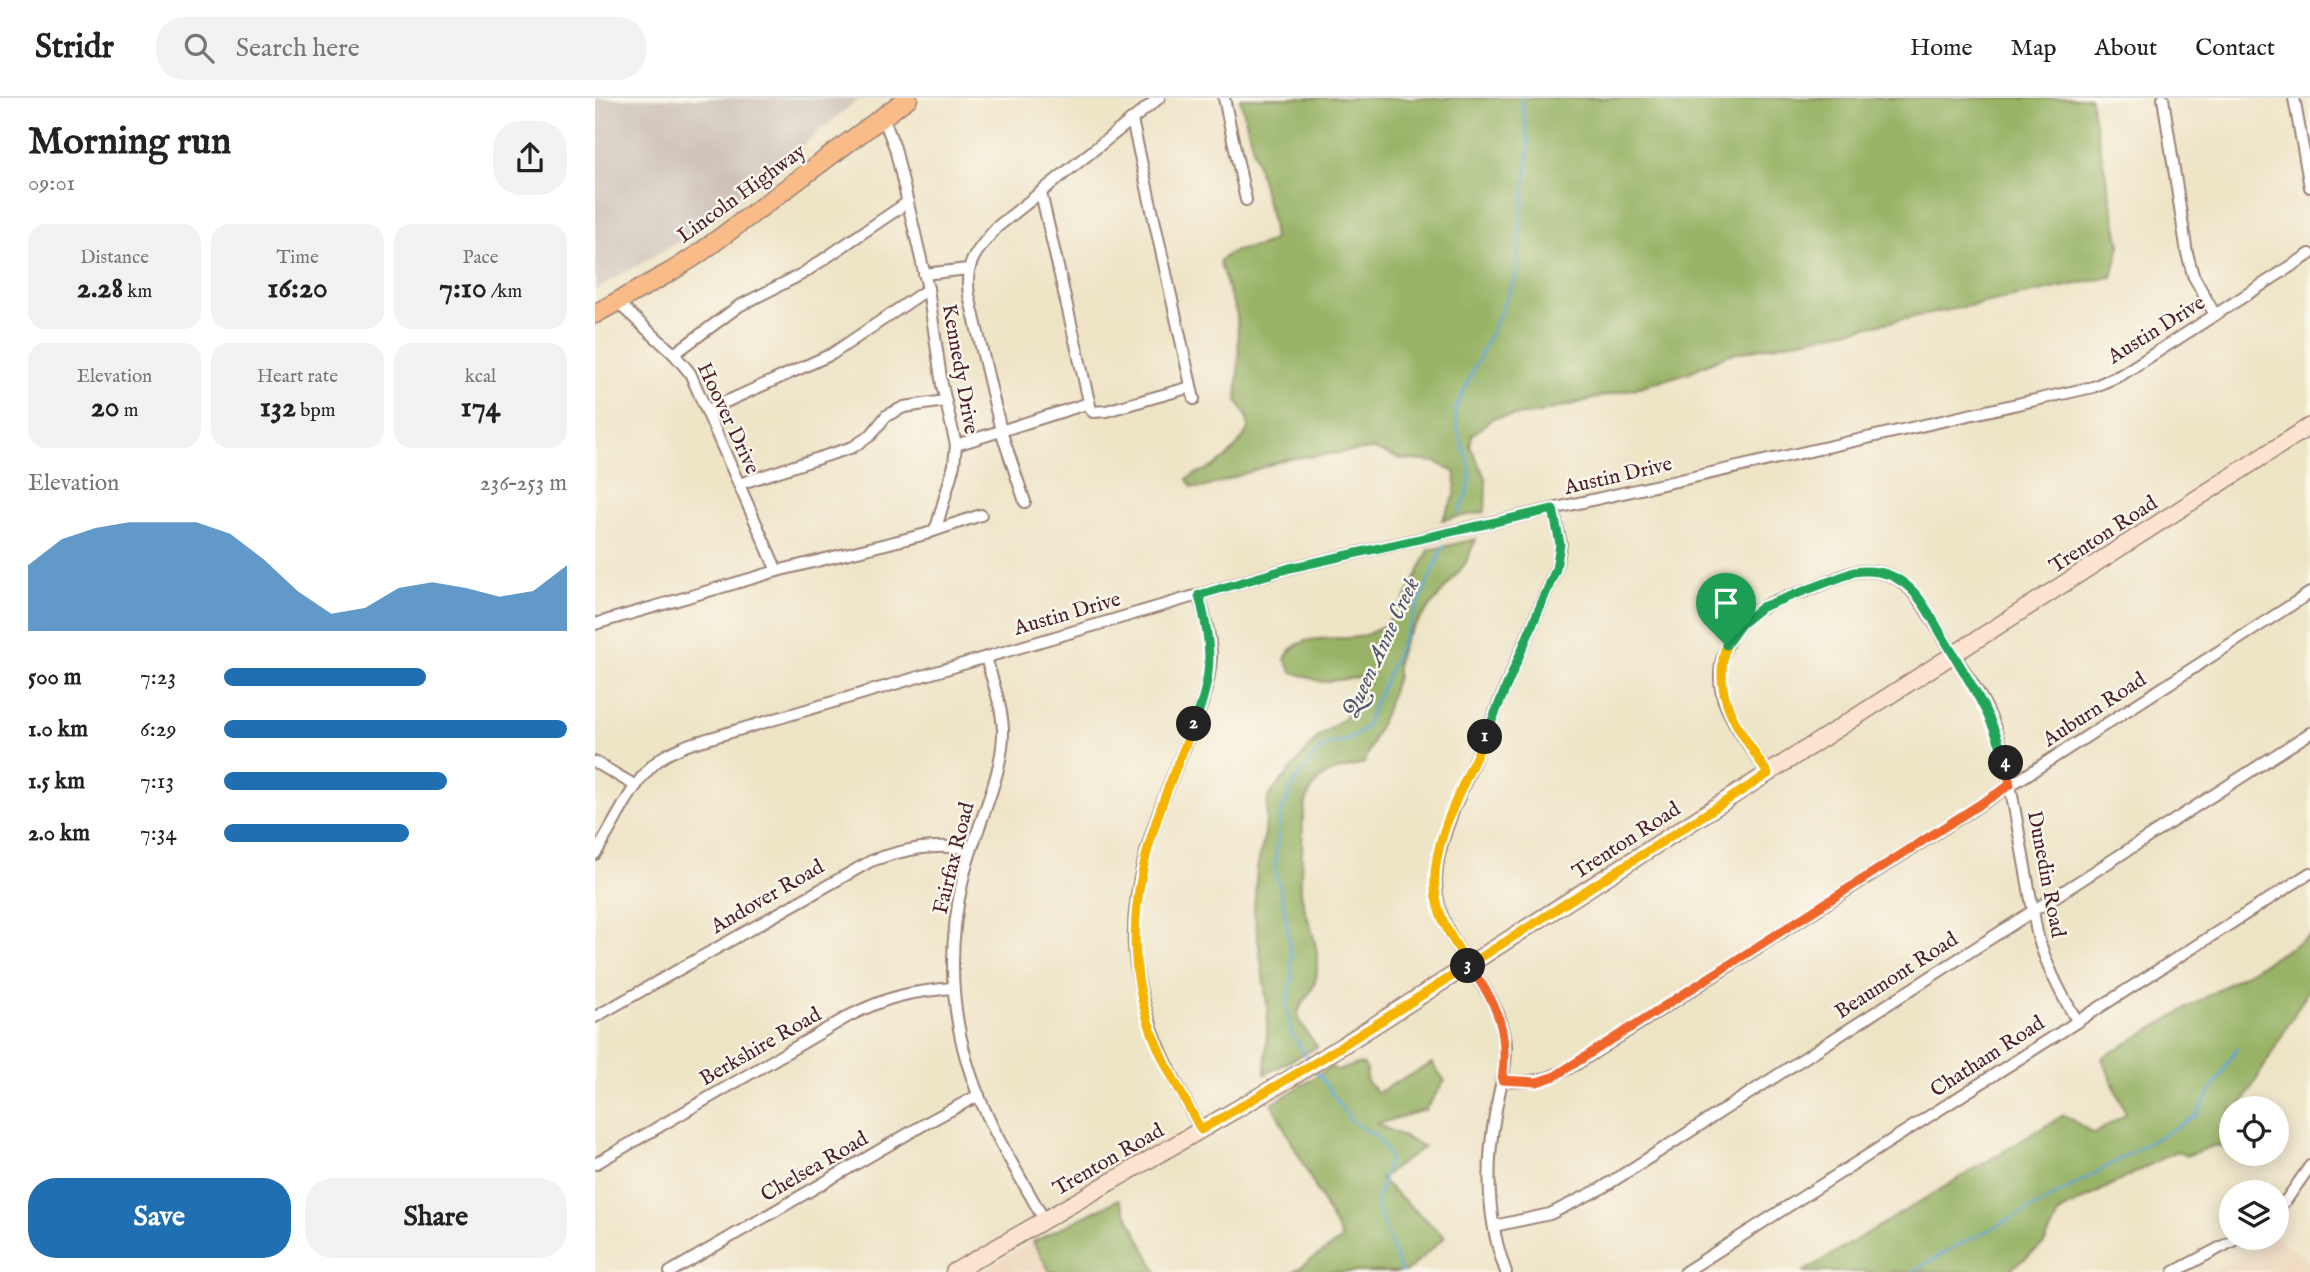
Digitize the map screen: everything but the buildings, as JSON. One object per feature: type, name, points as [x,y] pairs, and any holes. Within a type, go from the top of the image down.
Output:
[{"type":"main road","name":"Lincoln Highway","points":[[595,314],[697,255],[908,98]]},
{"type":"main road","name":"Trenton Road","points":[[954,1272],[1321,1059],[2310,426]]},
{"type":"street","points":[[1025,502],[1001,431],[969,295],[968,269],[982,244],[997,227],[1159,98]]},
{"type":"street","points":[[1224,98],[1246,200]]},
{"type":"street","points":[[2164,98],[2187,253],[2193,275],[2215,315]]},
{"type":"street","points":[[2294,98],[2310,187]]},
{"type":"street","name":"Kennedy Drive","points":[[883,117],[895,148],[908,202],[927,289],[945,401],[956,445],[946,495],[933,531]]},
{"type":"street","points":[[1041,193],[1093,412],[1192,393],[1132,120]]},
{"type":"street","points":[[674,354],[739,306],[802,274],[908,202]]},
{"type":"street","name":"Austin Drive","points":[[595,854],[636,786],[660,759],[690,744],[1290,568],[2093,387],[2121,375],[2310,254]]},
{"type":"street","points":[[924,274],[968,269]]},
{"type":"street","points":[[708,410],[832,354],[927,289]]},
{"type":"street","name":"Hoover Drive","points":[[617,302],[674,354],[690,373],[777,571]]},
{"type":"street","points":[[739,484],[853,447],[866,440],[886,416],[904,407],[945,401]]},
{"type":"street","points":[[956,445],[1089,403]]},
{"type":"street","points":[[1506,1272],[1494,1226],[1489,1168],[1505,1048],[1500,1017],[1445,924],[1437,904],[1435,885],[1437,856],[1455,806],[1556,569],[1560,544],[1553,509]]},
{"type":"street","points":[[595,624],[777,571],[933,531],[981,514]]},
{"type":"street","name":"Dunedin Road","points":[[1768,774],[1725,702],[1721,662],[1726,645],[1741,624],[1762,607],[1854,572],[1883,572],[1904,583],[1913,592],[1993,722],[2005,761],[2045,959],[2078,1022]]},
{"type":"street","name":"Auburn Road","points":[[1502,1080],[1537,1082],[1575,1065],[2310,593]]},
{"type":"street","points":[[1199,595],[1210,645],[1209,677],[1144,858],[1137,889],[1134,946],[1149,1026],[1201,1130]]},
{"type":"street","name":"Fairfax Road","points":[[986,657],[1000,709],[1003,733],[995,776],[962,880],[951,963],[953,988],[962,1043],[979,1095],[992,1126],[1044,1220]]},
{"type":"street","name":"Beaumont Road","points":[[1494,1226],[1550,1214],[1591,1194],[2310,733]]},
{"type":"street","points":[[595,762],[636,786]]},
{"type":"street","name":"Andover Road","points":[[595,1017],[871,861],[928,846],[970,849]]},
{"type":"street","name":"Chatham Road","points":[[1685,1272],[2310,873]]},
{"type":"street","name":"Berkshire Road","points":[[595,1164],[866,1007],[890,997],[953,988]]},
{"type":"street","name":"Chelsea Road","points":[[670,1272],[979,1095]]},
{"type":"street","points":[[2289,1197],[2306,1181],[2310,1166]]},
{"type":"street","points":[[2174,1272],[2219,1248]]},
{"type":"shaded area","points":[[595,98],[860,98],[700,229],[595,290]]},
{"type":"shaded area","points":[[1033,1242],[1050,1272],[981,1272]]},
{"type":"shaded area","points":[[2289,1247],[2310,1262],[2310,1272],[2210,1272],[2252,1250],[2289,1250]]},
{"type":"green space","points":[[1240,98],[2090,98],[2120,245],[2112,277],[1727,355],[1687,373],[1636,388],[1534,414],[1493,418],[1472,435],[1470,446],[1486,479],[1485,512],[1442,520],[1455,496],[1456,473],[1436,462],[1401,459],[1373,449],[1286,459],[1203,488],[1192,487],[1187,479],[1223,459],[1238,444],[1249,427],[1246,415],[1237,401],[1237,315],[1219,262],[1232,252],[1259,246],[1274,239]]},
{"type":"green space","points":[[1476,539],[1465,564],[1406,636],[1397,662],[1397,676],[1388,705],[1364,763],[1324,776],[1316,783],[1306,802],[1301,887],[1316,948],[1317,971],[1313,987],[1298,1014],[1303,1027],[1317,1047],[1265,1074],[1268,1011],[1254,910],[1268,797],[1318,737],[1343,719],[1364,689],[1361,677],[1322,682],[1292,672],[1285,659],[1296,645],[1304,642],[1321,638],[1357,637],[1380,628],[1391,619],[1404,601],[1429,550]]},
{"type":"green space","points":[[2310,936],[2310,987],[2247,1096],[2219,1096],[2219,1146],[2186,1156],[2176,1151],[2060,1212],[2044,1244],[2007,1272],[1803,1272],[2064,1115],[2094,1134],[2126,1114],[2102,1058]]},
{"type":"green space","points":[[1432,1063],[1445,1081],[1425,1110],[1377,1124],[1424,1147],[1380,1179],[1445,1237],[1406,1272],[1293,1272],[1342,1239],[1272,1104],[1331,1067],[1338,1071],[1357,1064],[1364,1065],[1367,1071],[1366,1080],[1377,1093]]},
{"type":"green space","points":[[1119,1199],[1157,1272],[1050,1272],[1033,1242]]},
{"type":"waterway","name":"Queen Anne Creek","points":[[1458,514],[1470,482],[1470,470],[1457,427],[1455,410],[1516,278],[1529,146],[1521,98]]},
{"type":"waterway","name":"Queen Anne Creek","points":[[1309,1060],[1292,1034],[1288,1017],[1287,1004],[1292,978],[1291,952],[1275,868],[1280,817],[1294,784],[1316,754],[1327,745],[1349,740],[1364,729],[1444,545]]},
{"type":"waterway","points":[[1912,1272],[1952,1248],[2041,1204],[2196,1116],[2237,1048]]},
{"type":"waterway","name":"Queen Anne Creek","points":[[1315,1069],[1351,1121],[1376,1136],[1386,1149],[1389,1160],[1376,1204],[1401,1272]]},
{"type":"route","points":[[1726,645],[1721,662],[1722,693],[1732,716],[1768,774],[1469,965],[1456,946],[1437,904],[1437,856],[1455,806],[1556,569],[1560,533],[1553,509],[1290,568],[1199,595],[1210,645],[1209,677],[1144,858],[1137,889],[1134,946],[1149,1026],[1201,1130],[1291,1078],[1469,965],[1500,1017],[1505,1035],[1502,1080],[1537,1082],[1555,1076],[2010,785],[1993,722],[1981,699],[1925,608],[1904,583],[1891,575],[1867,570],[1854,572],[1762,607],[1741,624],[1726,645]]}]
